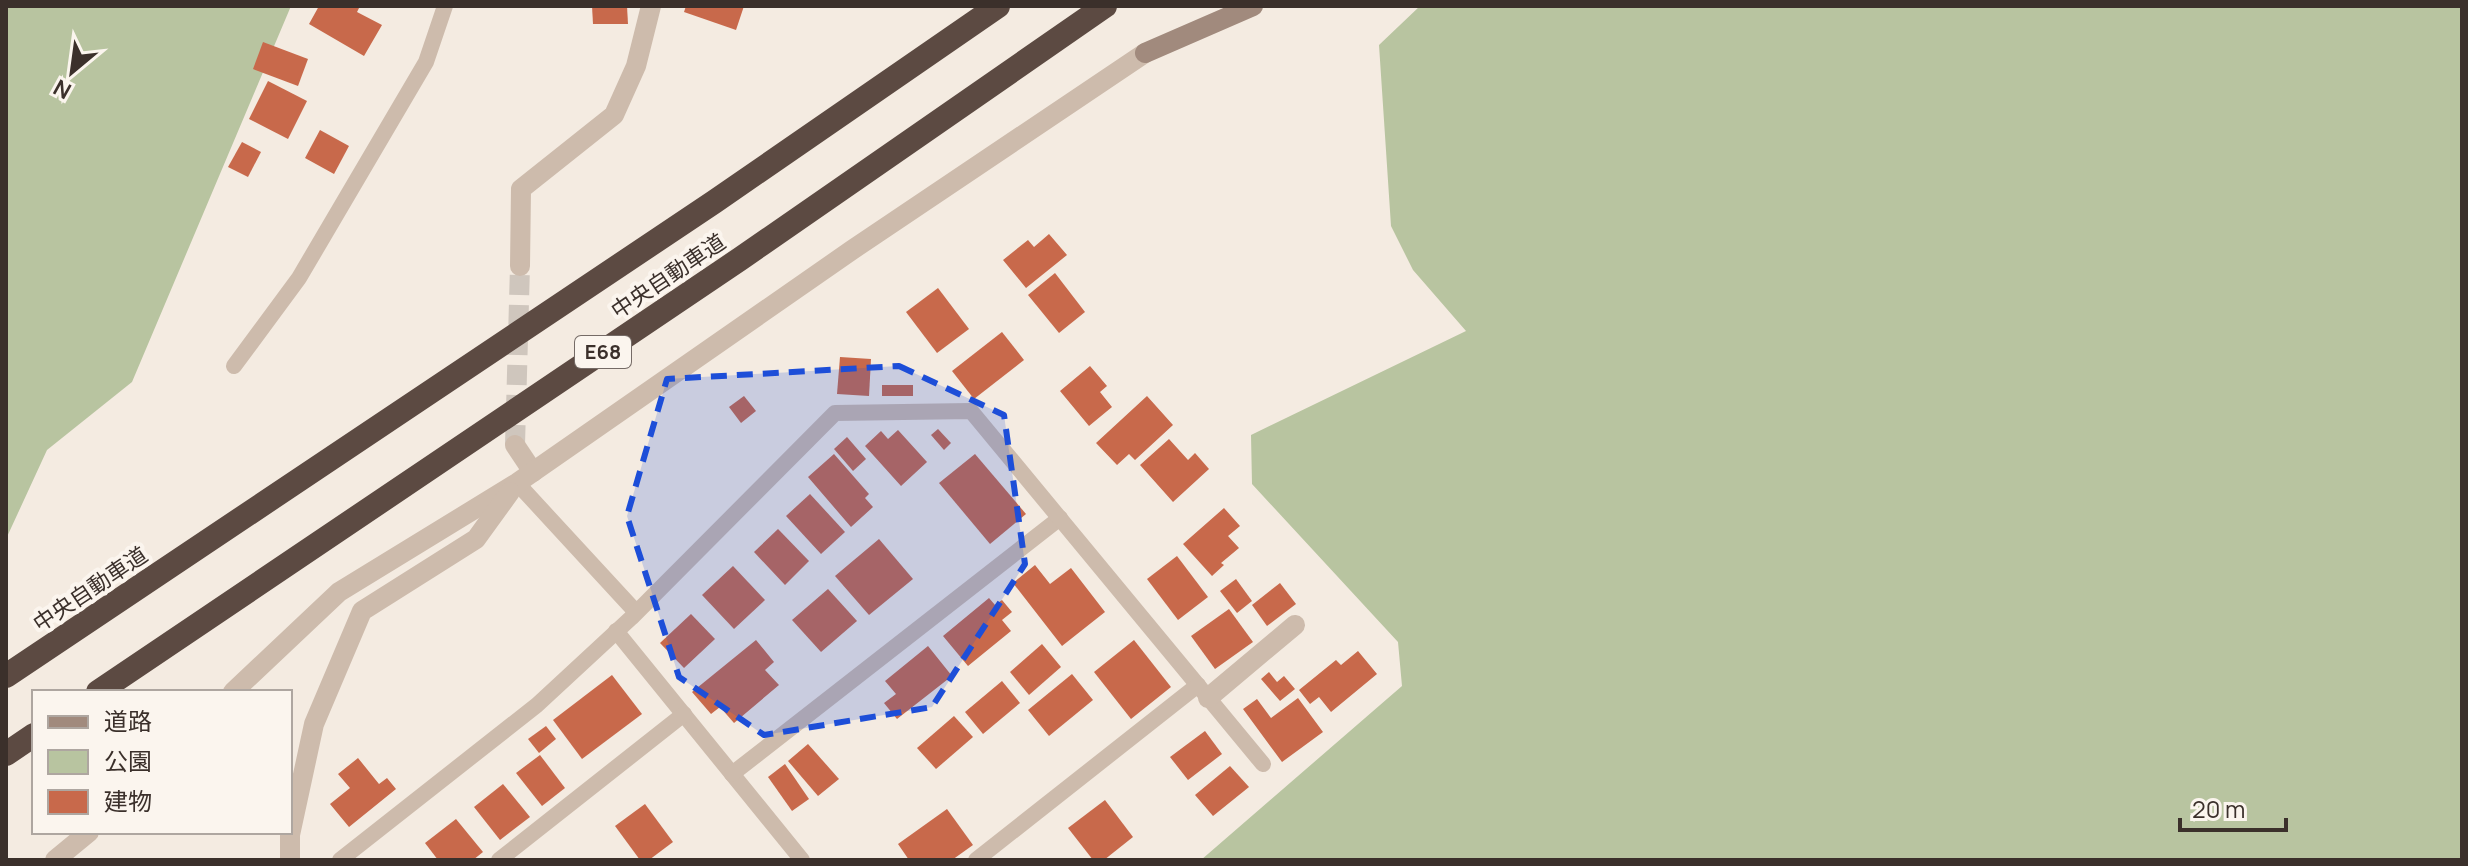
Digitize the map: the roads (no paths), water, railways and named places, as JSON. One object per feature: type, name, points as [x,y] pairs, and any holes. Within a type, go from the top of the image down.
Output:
[{"type":"highway","name":"中央自動車道","points":[[6,676],[701,211],[998,6]]},
{"type":"highway","name":"中央自動車道","points":[[101,690],[740,259],[1105,6]]},
{"type":"highway","points":[[6,754],[32,736]]},
{"type":"street","points":[[520,266],[521,189],[614,115],[636,66],[651,6]]},
{"type":"street","points":[[235,690],[339,592],[525,477],[852,250],[1145,53],[1253,6]]},
{"type":"street","points":[[515,445],[525,477]]},
{"type":"street","points":[[292,826],[314,724],[362,611],[476,539],[525,477]]},
{"type":"street","points":[[1203,691],[1295,625]]},
{"type":"street","points":[[55,860],[87,834]]},
{"type":"street","points":[[290,834],[290,860]]},
{"type":"lane","points":[[234,366],[307,264],[426,62],[445,6]]},
{"type":"lane","points":[[340,860],[537,705],[616,631],[835,413],[971,411],[1263,764]]},
{"type":"lane","points":[[525,477],[635,611]]},
{"type":"lane","points":[[732,774],[1060,518]]},
{"type":"lane","points":[[616,631],[802,860]]},
{"type":"lane","points":[[976,860],[1203,691]]},
{"type":"lane","points":[[499,860],[684,714]]},
{"type":"tunnel","points":[[515,445],[520,266]]}]
